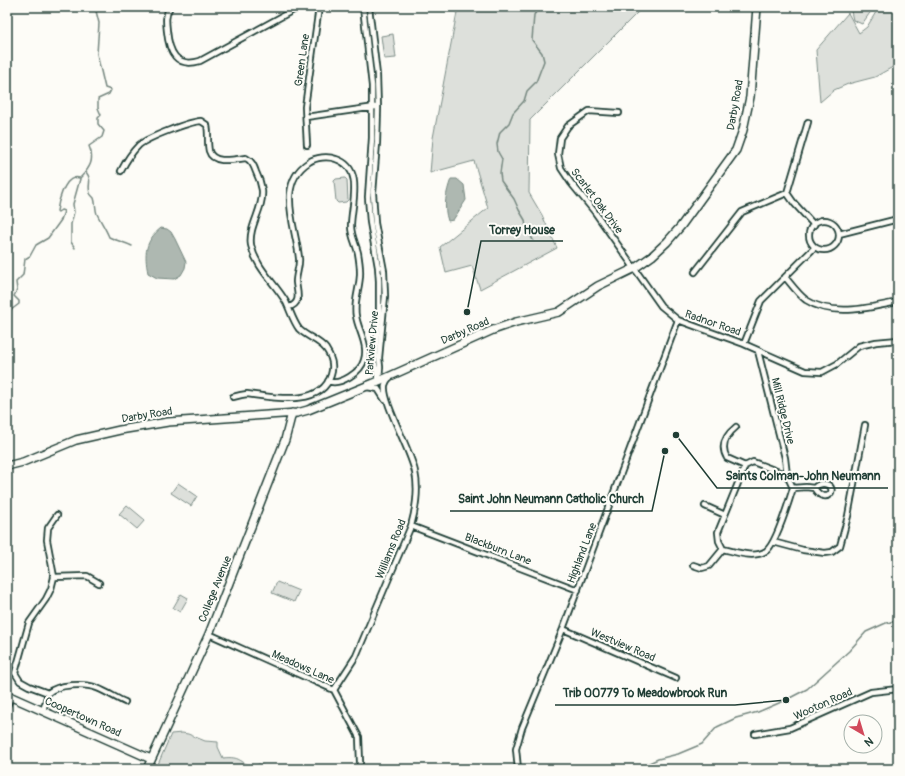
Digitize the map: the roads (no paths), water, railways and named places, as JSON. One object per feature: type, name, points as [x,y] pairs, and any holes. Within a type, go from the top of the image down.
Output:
[{"type":"main road","name":"Darby Road","points":[[7,466],[23,462],[76,440],[120,430],[168,422],[292,413],[308,410],[391,376],[492,330],[516,322],[559,312],[598,286],[635,268],[652,256],[670,239],[709,189],[736,150],[744,130],[750,97],[757,7]]},
{"type":"main road","name":"College Avenue","points":[[147,769],[209,634],[285,440],[292,413]]},
{"type":"main road","name":"Coopertown Road","points":[[9,696],[151,759]]},
{"type":"street","points":[[170,7],[166,20],[168,44],[174,56],[181,61],[189,63],[200,61],[299,7]]},
{"type":"street","name":"Green Lane","points":[[307,145],[305,107],[319,7]]},
{"type":"street","name":"Parkview Drive","points":[[363,7],[375,107]]},
{"type":"street","name":"Parkview Drive","points":[[370,7],[376,67],[374,146],[368,186],[368,209],[381,273],[381,321],[374,366],[379,381]]},
{"type":"street","points":[[306,116],[375,107]]},
{"type":"street","name":"Scarlet Oak Drive","points":[[619,113],[589,111],[580,116],[568,126],[560,138],[558,154],[561,168],[571,183],[594,211],[635,268]]},
{"type":"street","points":[[121,171],[135,149],[144,142],[191,122],[201,121],[205,123],[208,129],[209,151],[214,158],[220,160],[246,158],[253,164],[262,193],[261,205],[251,234],[252,248],[255,258],[289,307],[295,323],[300,329],[323,346],[328,352],[332,362],[332,374],[324,386],[318,391],[300,398],[289,399],[247,394],[233,397]]},
{"type":"street","points":[[787,193],[808,122]]},
{"type":"street","points":[[289,307],[294,305],[298,296],[296,282],[299,260],[290,209],[293,183],[302,168],[312,160],[327,157],[336,158],[348,168],[354,182],[351,230],[358,253],[360,273],[356,300],[356,316],[365,354],[362,367],[355,373],[336,382],[328,381]]},
{"type":"street","points":[[787,193],[814,225]]},
{"type":"street","points":[[695,272],[734,220],[742,212],[787,193]]},
{"type":"street","points":[[839,234],[898,219]]},
{"type":"street","points":[[822,221],[830,222],[836,226],[839,234],[837,243],[831,248],[824,250],[815,247],[812,244],[810,231],[814,225],[822,221]]},
{"type":"street","points":[[744,344],[761,301],[815,247]]},
{"type":"street","name":"Radnor Road","points":[[635,268],[661,306],[678,320],[744,344],[805,371],[822,372],[837,364],[859,346],[876,342],[898,340]]},
{"type":"street","points":[[785,277],[804,299],[825,308],[869,308],[897,302]]},
{"type":"street","name":"Highland Lane","points":[[518,769],[516,749],[522,728],[563,630],[678,320]]},
{"type":"street","name":"Mill Ridge Drive","points":[[758,351],[785,458],[787,475],[793,488]]},
{"type":"street","name":"Williams Road","points":[[334,690],[356,656],[411,526],[416,508],[418,492],[415,470],[390,409],[386,394],[385,386],[387,380],[391,376]]},
{"type":"street","name":"Williams Road","points":[[366,386],[378,389],[390,409]]},
{"type":"street","points":[[773,542],[802,550],[825,553],[832,552],[837,549],[842,539],[848,516],[865,425]]},
{"type":"street","points":[[736,427],[730,432],[723,443],[724,452],[727,458],[745,466]]},
{"type":"street","points":[[787,475],[753,462],[745,466],[718,532],[719,541],[723,549],[748,555],[766,551],[773,542],[793,488],[814,488]]},
{"type":"street","points":[[705,506],[725,515]]},
{"type":"street","points":[[48,692],[29,686],[20,681],[15,673],[29,623],[46,599],[51,589],[54,577],[47,540],[48,528],[57,515]]},
{"type":"street","name":"Blackburn Lane","points":[[411,526],[578,590]]},
{"type":"street","points":[[692,565],[702,568],[709,566],[723,549]]},
{"type":"street","points":[[54,577],[87,576],[99,583]]},
{"type":"street","name":"Westview Road","points":[[563,630],[676,678]]},
{"type":"street","name":"Meadows Lane","points":[[209,634],[334,690],[359,737],[359,769]]},
{"type":"street","points":[[43,711],[48,692],[53,688],[64,686],[95,687],[125,702]]},
{"type":"street","name":"Wooton Road","points":[[755,734],[790,728],[871,692],[898,689]]},
{"type":"street","points":[[7,706],[9,696]]},
{"type":"waterway","points":[[7,313],[19,304],[19,301],[14,296],[17,290],[16,282],[23,275],[25,259],[30,256],[36,245],[48,238],[61,220],[64,211],[57,211],[64,187],[70,180],[80,178],[89,167],[92,156],[89,146],[102,137],[104,131],[98,124],[98,118],[101,115],[98,108],[98,99],[109,94],[111,90],[105,88],[97,54],[99,23],[95,7]]},
{"type":"waterway","points":[[533,240],[526,228],[525,220],[514,199],[501,181],[500,173],[502,159],[498,152],[497,144],[500,132],[509,123],[513,113],[524,101],[527,91],[536,82],[544,61],[542,53],[532,40],[534,15],[539,7]]},
{"type":"waterway","points":[[86,172],[90,180],[89,190],[90,194],[94,198],[97,214],[109,237],[132,246]]},
{"type":"waterway","points":[[75,248],[71,242],[71,224],[74,212],[73,204],[80,179]]},
{"type":"waterway","points":[[647,764],[702,744],[717,727],[736,718],[758,712],[807,689],[849,651],[866,632],[886,623],[898,621]]},
{"type":"place","name":"Torrey House","points":[[467,312]]},
{"type":"place","name":"Saints Colman-John Neumann","points":[[676,435]]},
{"type":"place","name":"Saint John Neumann Catholic Church","points":[[665,451]]},
{"type":"place","name":"Trib 00779 To Meadowbrook Run","points":[[786,700]]}]
